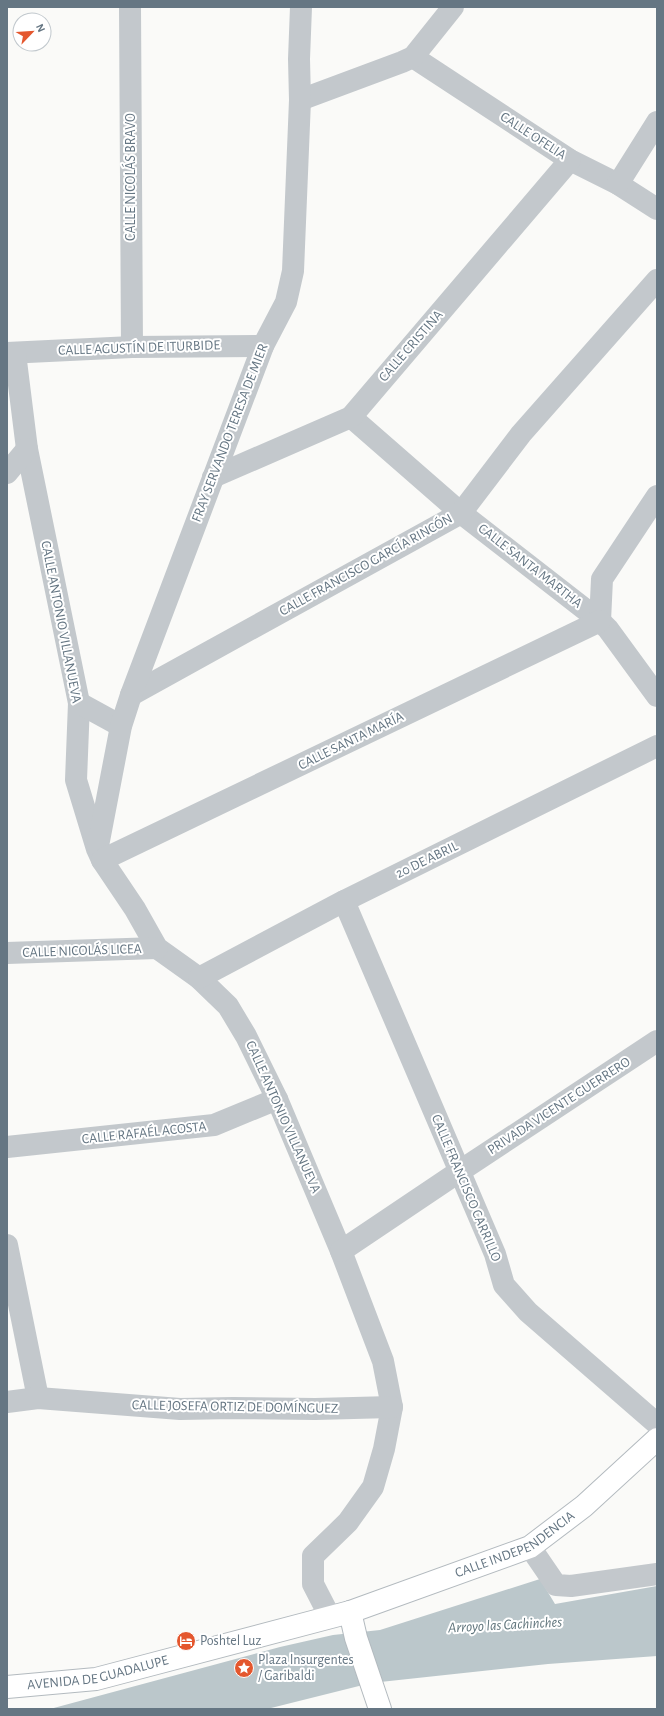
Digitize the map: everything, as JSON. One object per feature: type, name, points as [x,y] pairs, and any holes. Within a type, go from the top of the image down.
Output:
[{"type":"main road","name":"CALLE INDEPENDENCIA","points":[[340,1614],[530,1547],[584,1506],[657,1439]]},
{"type":"main road","points":[[340,1614],[356,1638],[380,1709]]},
{"type":"main road","name":"AVENIDA DE GUADALUPE","points":[[7,1687],[96,1680],[340,1614]]},
{"type":"street","name":"CALLE NICOLÁS BRAVO","points":[[130,7],[132,347]]},
{"type":"street","name":"FRAY SERVANDO TERESA DE MIER","points":[[100,855],[121,726],[131,695],[263,346],[286,302],[293,271],[300,100],[299,59],[301,7]]},
{"type":"street","points":[[300,100],[413,57],[453,7]]},
{"type":"street","name":"CALLE OFELIA","points":[[413,57],[570,160],[618,184],[657,209]]},
{"type":"street","points":[[618,184],[657,122]]},
{"type":"street","name":"CALLE CRISTINA","points":[[213,477],[351,417],[570,160]]},
{"type":"street","name":"CALLE FRANCISCO GARCÍA RINCÓN","points":[[131,695],[461,513],[521,434],[657,280]]},
{"type":"street","name":"CALLE AGUSTÍN DE ITURBIDE","points":[[11,353],[132,347],[263,346]]},
{"type":"street","name":"CALLE ANTONIO VILLANUEVA","points":[[11,353],[27,449],[79,703],[76,780],[100,855],[135,909],[157,948],[199,978],[228,1006],[246,1036],[277,1099],[341,1252],[383,1361],[392,1407],[384,1449],[373,1487],[348,1522],[313,1556],[313,1584],[340,1614]]},
{"type":"street","name":"CALLE SANTA MARTHA","points":[[351,417],[461,513],[600,621],[608,629],[657,696]]},
{"type":"street","points":[[7,473],[27,449]]},
{"type":"street","points":[[600,621],[602,579],[657,496]]},
{"type":"street","name":"CALLE SANTA MARÍA","points":[[100,855],[600,621]]},
{"type":"street","points":[[79,703],[121,726]]},
{"type":"street","name":"20 DE ABRIL","points":[[199,978],[344,901],[657,746]]},
{"type":"street","name":"CALLE FRANCISCO CARRILLO","points":[[344,901],[495,1254],[504,1285],[528,1312],[657,1424]]},
{"type":"street","name":"CALLE NICOLÁS LICEA","points":[[7,953],[157,948]]},
{"type":"street","name":"PRIVADA VICENTE GUERRERO","points":[[341,1252],[460,1171],[657,1041]]},
{"type":"street","name":"CALLE RAFAÉL ACOSTA","points":[[7,1147],[214,1125],[277,1099]]},
{"type":"street","points":[[7,1245],[38,1398]]},
{"type":"street","name":"CALLE JOSEFA ORTIZ DE DOMÍNGUEZ","points":[[7,1402],[38,1398],[180,1409],[315,1409],[392,1407]]},
{"type":"street","points":[[530,1547],[556,1585],[571,1586],[657,1574]]},
{"type":"water","name":"Arroyo las Cachinches","points":[[540,1579],[555,1604],[657,1586],[657,1656],[548,1664],[371,1683],[267,1709],[50,1709],[280,1647],[333,1635],[380,1630]]},
{"type":"place","name":"Poshtel Luz","points":[[186,1641]]},
{"type":"place","name":"Plaza Insurgentes / Garibaldi","points":[[244,1668]]}]
